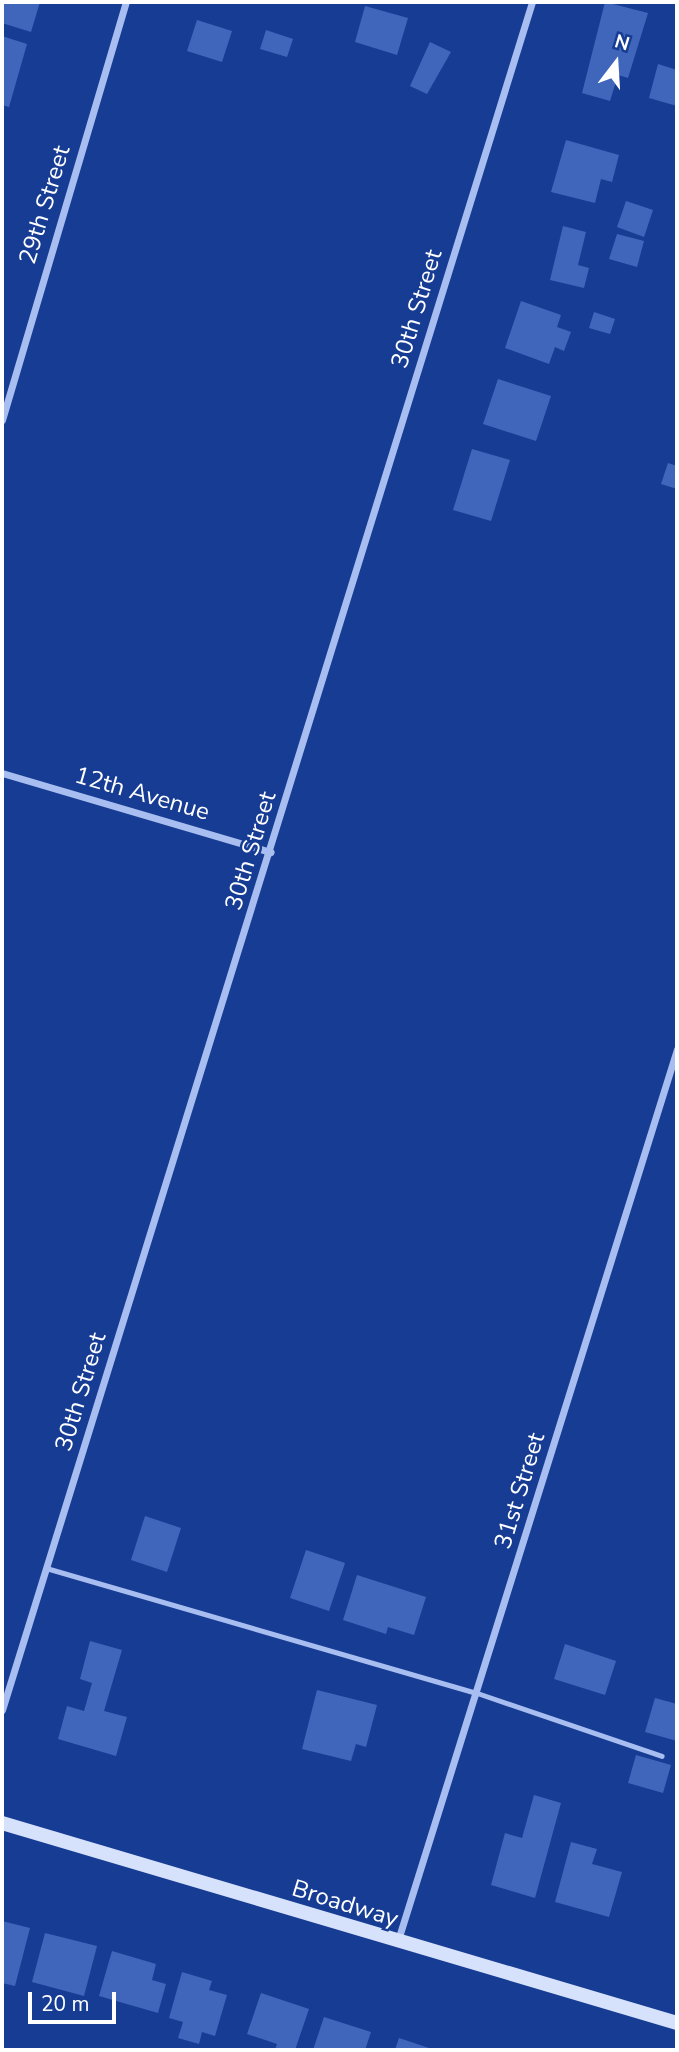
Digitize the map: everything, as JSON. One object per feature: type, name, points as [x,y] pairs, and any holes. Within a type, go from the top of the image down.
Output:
[{"type":"main road","name":"Broadway","points":[[2,1823],[397,1943],[677,2023]]},
{"type":"street","name":"29th Street","points":[[2,419],[126,2]]},
{"type":"street","name":"30th Street","points":[[2,1710],[271,852],[532,2]]},
{"type":"street","name":"12th Avenue","points":[[2,773],[271,852]]},
{"type":"street","name":"31st Street","points":[[397,1943],[677,1049]]},
{"type":"lane","points":[[46,1568],[477,1693],[662,1756]]},
{"type":"building","points":[[2,2],[40,2],[31,32],[2,23]]},
{"type":"building","points":[[605,2],[648,13],[628,78],[618,75],[610,101],[582,93]]},
{"type":"building","points":[[365,6],[408,18],[397,55],[355,42]]},
{"type":"building","points":[[197,20],[232,31],[222,62],[187,51]]},
{"type":"building","points":[[266,30],[293,39],[287,57],[260,49]]},
{"type":"building","points":[[2,36],[27,44],[9,107],[2,105]]},
{"type":"building","points":[[430,42],[451,52],[427,94],[410,86]]},
{"type":"building","points":[[658,64],[677,70],[677,106],[649,98]]},
{"type":"building","points":[[566,140],[619,155],[612,182],[601,179],[595,203],[551,192]]},
{"type":"building","points":[[626,201],[653,210],[644,237],[617,227]]},
{"type":"building","points":[[563,226],[586,232],[578,265],[589,268],[584,288],[550,280]]},
{"type":"building","points":[[617,234],[644,241],[637,267],[609,259]]},
{"type":"building","points":[[521,301],[561,315],[557,327],[571,332],[564,351],[555,347],[549,364],[505,348]]},
{"type":"building","points":[[594,312],[615,319],[610,334],[589,328]]},
{"type":"building","points":[[498,379],[551,396],[536,441],[483,424]]},
{"type":"building","points":[[472,449],[510,460],[491,521],[453,510]]},
{"type":"building","points":[[668,463],[677,466],[677,489],[661,484]]},
{"type":"building","points":[[145,1516],[181,1528],[167,1572],[131,1560]]},
{"type":"building","points":[[306,1550],[345,1563],[329,1611],[290,1598]]},
{"type":"building","points":[[357,1575],[426,1597],[414,1635],[388,1627],[386,1634],[343,1620]]},
{"type":"building","points":[[90,1641],[122,1650],[104,1711],[127,1717],[116,1756],[58,1739],[67,1706],[84,1711],[92,1683],[80,1679]]},
{"type":"building","points":[[565,1644],[616,1661],[605,1695],[554,1679]]},
{"type":"building","points":[[317,1690],[377,1705],[366,1747],[356,1744],[351,1761],[302,1749]]},
{"type":"building","points":[[655,1698],[677,1704],[677,1741],[645,1732]]},
{"type":"building","points":[[636,1755],[671,1765],[663,1793],[628,1783]]},
{"type":"building","points":[[534,1795],[561,1803],[535,1898],[491,1885],[505,1833],[522,1838]]},
{"type":"building","points":[[571,1842],[597,1849],[592,1864],[622,1872],[609,1917],[555,1902]]},
{"type":"building","points":[[2,1921],[30,1928],[15,1986],[2,1983]]},
{"type":"building","points":[[45,1933],[97,1946],[84,1996],[32,1982]]},
{"type":"building","points":[[112,1951],[156,1964],[152,1980],[166,1984],[158,2013],[99,1996]]},
{"type":"building","points":[[182,1972],[212,1981],[209,1990],[227,1995],[215,2036],[202,2032],[199,2044],[178,2038],[183,2022],[169,2018]]},
{"type":"building","points":[[261,1993],[309,2009],[295,2050],[275,2050],[277,2044],[247,2034]]},
{"type":"building","points":[[324,2017],[371,2032],[365,2050],[313,2050]]},
{"type":"building","points":[[399,2038],[435,2050],[395,2050]]}]
